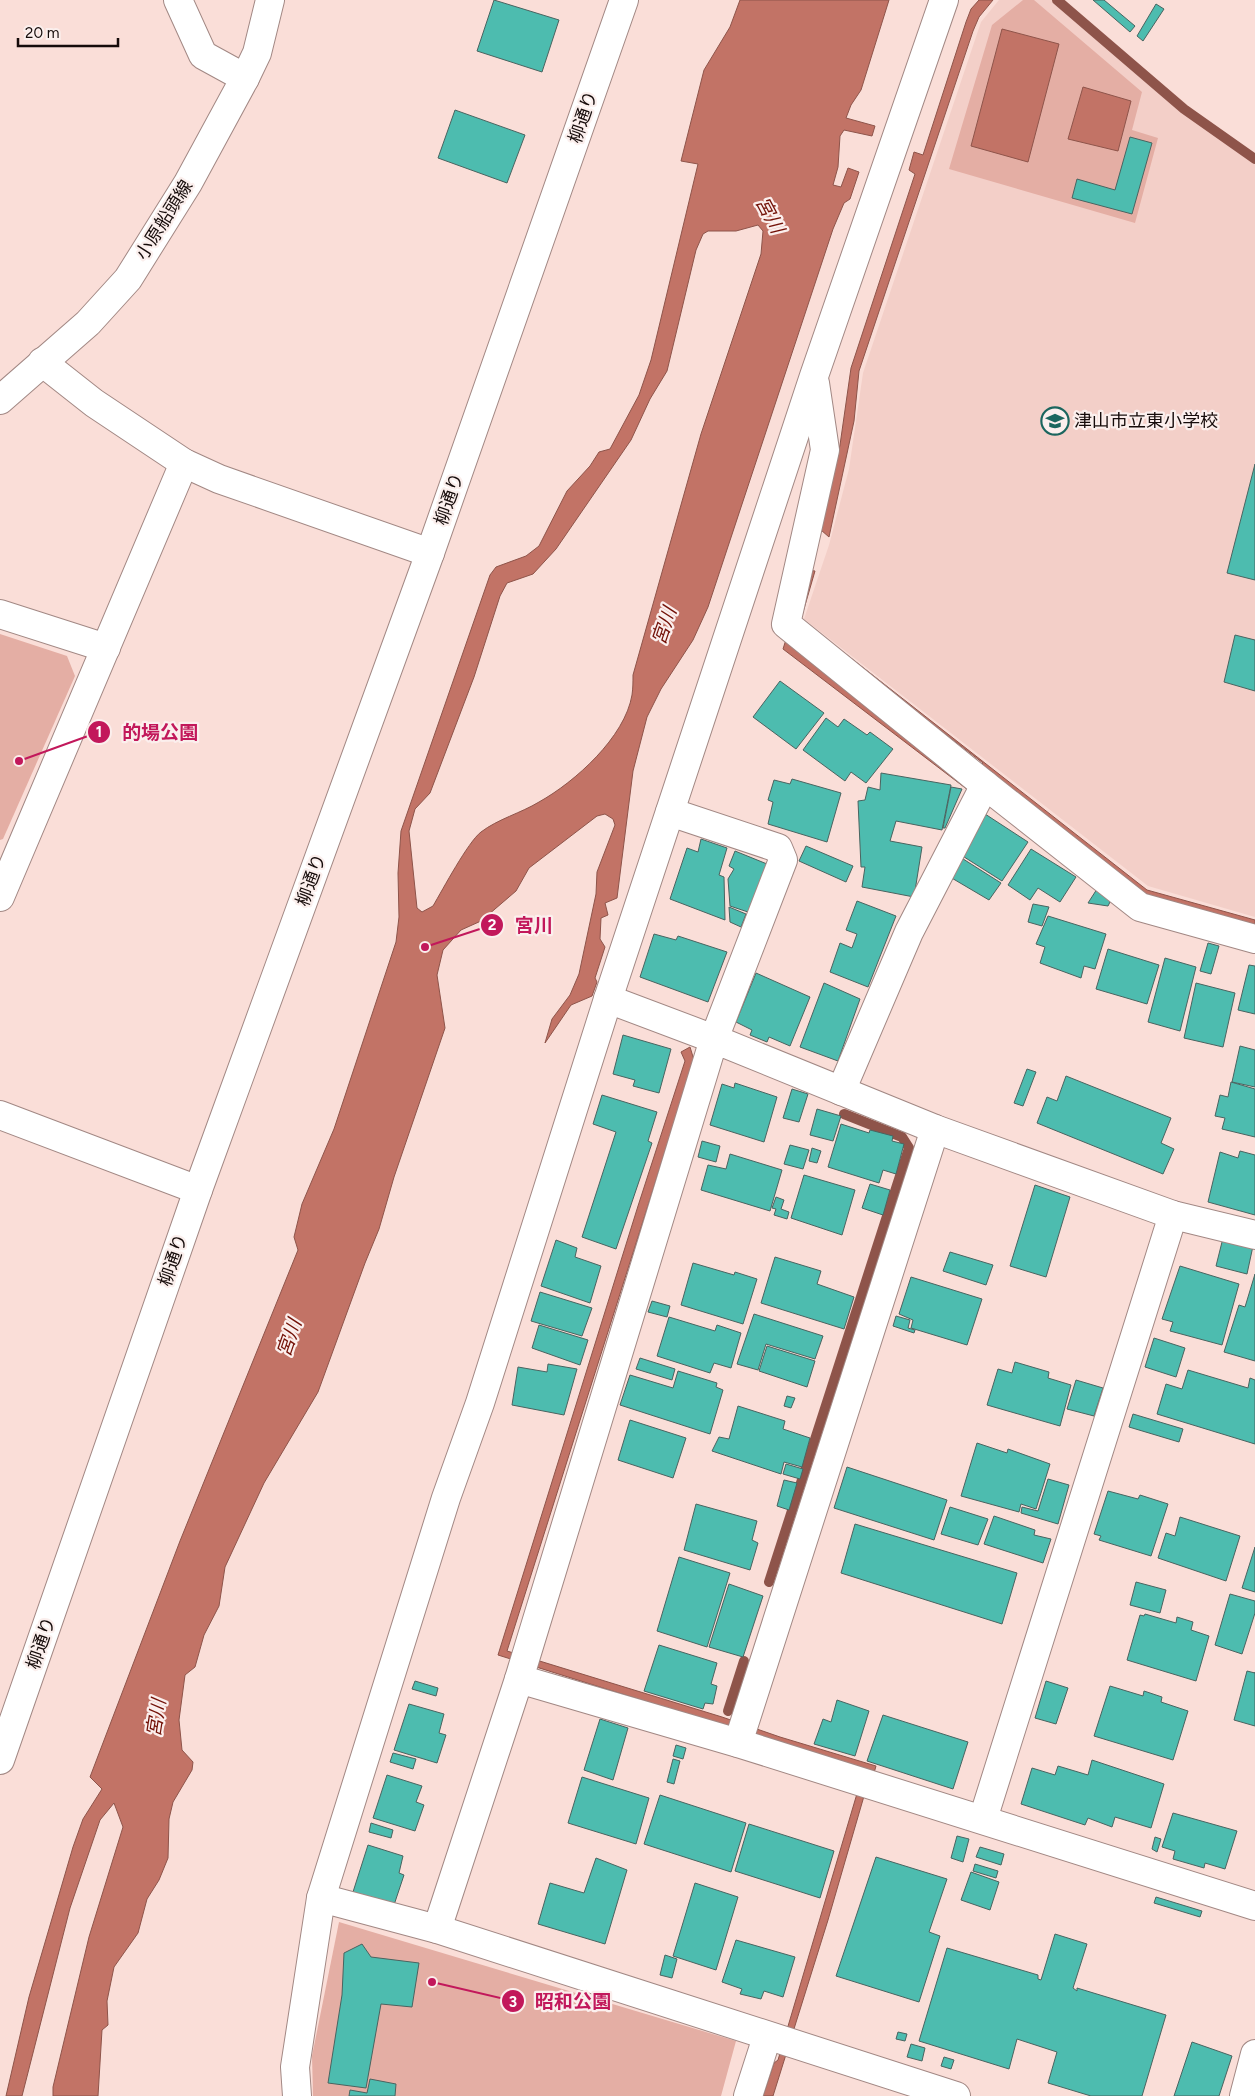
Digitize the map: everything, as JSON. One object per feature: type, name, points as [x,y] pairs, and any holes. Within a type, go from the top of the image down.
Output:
[{"type":"street","points":[[178,0],[203,55],[245,78]]},
{"type":"street","name":"小原船頭線","points":[[0,400],[88,322],[128,279],[188,183],[245,78],[257,53],[270,0]]},
{"type":"street","name":"柳通り","points":[[0,1760],[198,1190],[430,554],[624,0]]},
{"type":"street","points":[[297,2096],[295,2067],[321,1898],[446,1498],[480,1403],[608,999],[814,376],[936,28],[944,0]]},
{"type":"street","points":[[42,362],[94,403],[184,463],[219,479],[430,554]]},
{"type":"street","points":[[814,376],[825,450],[786,624],[1140,907],[1255,938]]},
{"type":"street","points":[[0,898],[6,866],[106,648],[184,463]]},
{"type":"street","points":[[0,614],[106,648]]},
{"type":"street","points":[[841,1091],[909,932],[985,785]]},
{"type":"street","points":[[437,1929],[518,1679],[714,1039],[783,860],[778,848],[670,812]]},
{"type":"street","points":[[608,999],[714,1039],[936,1130],[1173,1215],[1255,1235]]},
{"type":"street","points":[[0,1115],[198,1190]]},
{"type":"street","points":[[738,1743],[936,1130]]},
{"type":"street","points":[[983,1819],[1173,1215]]},
{"type":"street","points":[[518,1679],[738,1743],[1255,1906]]},
{"type":"street","points":[[321,1898],[437,1929],[956,2096]]},
{"type":"street","points":[[748,2096],[767,2036]]},
{"type":"street","points":[[1244,2096],[1255,2054]]},
{"type":"shaded area","name":"津山市立東小学校","points":[[999,0],[1062,0],[1197,113],[1255,154],[1255,917],[1148,886],[804,619],[829,545],[849,469],[863,373],[981,22]]},
{"type":"shaded area","points":[[1023,0],[1034,0],[1142,92],[1132,130],[1158,138],[1135,223],[949,169],[992,25]]},
{"type":"shaded area","points":[[0,634],[67,656],[75,676],[3,839],[0,840]]},
{"type":"shaded area","points":[[339,1922],[736,2041],[721,2096],[313,2096],[312,2056]]},
{"type":"water","points":[[740,0],[889,0],[861,90],[851,105],[846,118],[875,126],[872,136],[844,130],[840,136],[838,167],[833,185],[841,187],[848,168],[859,172],[850,199],[844,203],[833,229],[708,607],[693,640],[661,689],[647,717],[633,771],[617,898],[605,903],[608,915],[601,918],[600,939],[605,947],[595,978],[597,982],[592,996],[571,1005],[545,1043],[552,1019],[570,995],[579,974],[596,894],[597,872],[615,825],[613,819],[605,814],[597,816],[529,868],[516,891],[481,921],[461,930],[443,950],[437,975],[445,1028],[394,1177],[379,1229],[318,1392],[264,1483],[225,1567],[219,1606],[204,1635],[195,1667],[185,1675],[179,1720],[182,1750],[193,1762],[192,1770],[173,1802],[169,1819],[168,1858],[159,1880],[147,1899],[138,1933],[114,1967],[107,2001],[108,2025],[102,2030],[98,2096],[53,2096],[53,2087],[89,1937],[123,1827],[114,1803],[100,1820],[70,1908],[22,2096],[6,2096],[29,1997],[73,1847],[83,1819],[102,1789],[90,1777],[180,1541],[298,1250],[294,1237],[302,1204],[334,1129],[396,942],[399,917],[398,873],[401,831],[490,575],[496,567],[526,556],[539,546],[567,491],[590,466],[599,452],[610,449],[639,395],[651,360],[698,164],[681,161],[704,70],[730,27]],"holes":[[[758,225],[763,231],[761,254],[701,434],[633,675],[632,695],[620,727],[596,757],[568,783],[525,810],[495,823],[481,832],[463,855],[433,906],[422,912],[417,908],[409,831],[415,809],[430,793],[474,677],[500,596],[507,583],[533,574],[556,549],[631,440],[650,399],[667,371],[696,250],[703,234],[708,231],[736,231]]]},
{"type":"water","points":[[979,0],[993,0],[979,17],[973,31],[859,371],[854,421],[829,537],[821,530],[840,445],[851,368],[915,174],[909,170],[914,152],[923,155],[966,22],[971,9]]},
{"type":"water","points":[[1002,29],[1059,44],[1028,162],[971,146]]},
{"type":"water","points":[[1083,87],[1131,101],[1118,151],[1068,139]]},
{"type":"water","points":[[808,570],[815,571],[801,619],[1147,890],[1255,920],[1255,928],[1149,900],[968,790],[783,649]],"holes":[[[800,622],[983,763],[979,767]]]},
{"type":"water","points":[[690,1047],[694,1060],[507,1651],[876,1766],[874,1773],[871,1772],[828,1920],[773,2096],[763,2096],[774,2063],[778,2060],[864,1770],[498,1655],[685,1061],[681,1052]]},
{"type":"building","points":[[494,0],[559,20],[542,72],[477,51]]},
{"type":"building","points":[[1093,0],[1104,0],[1135,26],[1130,32]]},
{"type":"building","points":[[1156,4],[1164,9],[1143,41],[1137,36]]},
{"type":"building","points":[[455,110],[525,135],[507,183],[438,158]]},
{"type":"building","points":[[1130,137],[1152,143],[1132,214],[1072,198],[1077,179],[1115,190]]},
{"type":"building","points":[[1255,464],[1255,580],[1227,573]]},
{"type":"building","points":[[1235,635],[1255,640],[1255,691],[1224,682]]},
{"type":"building","points":[[780,681],[824,713],[796,749],[753,717]]},
{"type":"building","points":[[826,718],[838,727],[844,719],[867,735],[870,732],[893,749],[866,783],[851,772],[845,781],[803,750]]},
{"type":"building","points":[[881,773],[951,785],[942,830],[896,821],[890,841],[922,847],[914,897],[862,887],[865,867],[861,867],[858,801],[865,800],[868,787],[880,790]]},
{"type":"building","points":[[792,779],[841,793],[827,842],[768,824],[773,802],[768,800],[774,780],[790,784]]},
{"type":"building","points":[[951,787],[962,789],[945,828],[943,828]]},
{"type":"building","points":[[982,812],[1028,842],[1002,881],[961,855]]},
{"type":"building","points":[[701,839],[727,848],[719,875],[724,877],[725,920],[670,899],[687,848],[698,852]]},
{"type":"building","points":[[806,846],[853,866],[846,882],[799,861]]},
{"type":"building","points":[[1031,849],[1076,877],[1060,902],[1038,888],[1030,900],[1008,885]]},
{"type":"building","points":[[735,851],[767,864],[748,912],[730,906],[728,879],[734,869],[729,866]]},
{"type":"building","points":[[960,857],[1001,883],[989,900],[950,877]]},
{"type":"building","points":[[1097,889],[1111,900],[1108,906],[1088,903]]},
{"type":"building","points":[[857,901],[896,916],[868,987],[830,972],[840,943],[852,948],[857,934],[846,930]]},
{"type":"building","points":[[1033,904],[1049,907],[1042,926],[1028,922]]},
{"type":"building","points":[[729,907],[746,914],[741,927],[730,922]]},
{"type":"building","points":[[1048,916],[1106,934],[1095,969],[1084,966],[1081,978],[1040,963],[1045,947],[1036,944]]},
{"type":"building","points":[[654,934],[676,940],[678,936],[727,952],[708,1002],[640,977]]},
{"type":"building","points":[[1208,943],[1219,946],[1211,974],[1200,971]]},
{"type":"building","points":[[1108,949],[1159,965],[1147,1004],[1096,989]]},
{"type":"building","points":[[1165,958],[1196,967],[1180,1031],[1148,1022]]},
{"type":"building","points":[[1249,965],[1255,966],[1255,1014],[1238,1010]]},
{"type":"building","points":[[756,973],[810,997],[790,1046],[769,1037],[767,1042],[750,1035],[752,1030],[736,1022]]},
{"type":"building","points":[[824,983],[860,999],[838,1061],[800,1047]]},
{"type":"building","points":[[1196,983],[1235,993],[1223,1047],[1184,1038]]},
{"type":"building","points":[[623,1035],[671,1049],[659,1093],[633,1086],[635,1080],[613,1074]]},
{"type":"building","points":[[1240,1046],[1255,1050],[1255,1087],[1232,1082]]},
{"type":"building","points":[[1027,1069],[1036,1072],[1023,1106],[1014,1103]]},
{"type":"building","points":[[1066,1076],[1171,1118],[1161,1143],[1174,1149],[1163,1174],[1037,1123],[1047,1097],[1057,1101]]},
{"type":"building","points":[[1231,1082],[1255,1089],[1255,1137],[1222,1129],[1225,1118],[1215,1116],[1220,1095],[1228,1097]]},
{"type":"building","points":[[735,1083],[777,1097],[764,1142],[710,1125],[722,1084],[734,1088]]},
{"type":"building","points":[[792,1089],[808,1094],[799,1122],[783,1118]]},
{"type":"building","points":[[602,1095],[657,1112],[648,1141],[652,1143],[616,1249],[582,1237],[616,1132],[593,1124]]},
{"type":"building","points":[[817,1109],[841,1116],[833,1141],[810,1135]]},
{"type":"building","points":[[841,1124],[869,1133],[870,1130],[893,1136],[892,1141],[904,1144],[896,1174],[883,1170],[879,1183],[828,1167]]},
{"type":"building","points":[[702,1141],[720,1146],[716,1162],[698,1157]]},
{"type":"building","points":[[790,1145],[809,1150],[803,1169],[784,1164]]},
{"type":"building","points":[[812,1148],[821,1151],[817,1163],[809,1161]]},
{"type":"building","points":[[1240,1151],[1255,1155],[1255,1215],[1208,1202],[1220,1152],[1238,1158]]},
{"type":"building","points":[[730,1154],[782,1170],[770,1211],[701,1190],[708,1165],[726,1169]]},
{"type":"building","points":[[804,1175],[855,1190],[842,1235],[791,1218]]},
{"type":"building","points":[[870,1184],[890,1190],[883,1215],[862,1208]]},
{"type":"building","points":[[1035,1185],[1070,1197],[1046,1277],[1010,1266]]},
{"type":"building","points":[[776,1197],[784,1200],[781,1209],[789,1212],[787,1219],[774,1215],[776,1209],[772,1208]]},
{"type":"building","points":[[1223,1238],[1253,1246],[1247,1274],[1216,1266]]},
{"type":"building","points":[[556,1240],[577,1248],[575,1257],[601,1266],[590,1303],[541,1286]]},
{"type":"building","points":[[950,1252],[993,1265],[986,1285],[943,1271]]},
{"type":"building","points":[[775,1257],[821,1271],[817,1284],[854,1297],[844,1329],[761,1303]]},
{"type":"building","points":[[693,1263],[734,1275],[735,1272],[757,1279],[743,1324],[681,1305]]},
{"type":"building","points":[[1180,1266],[1239,1284],[1222,1345],[1170,1331],[1173,1322],[1162,1319]]},
{"type":"building","points":[[1255,1274],[1255,1361],[1224,1352],[1239,1305],[1245,1307]]},
{"type":"building","points":[[911,1277],[982,1299],[967,1345],[911,1328],[913,1320],[899,1314]]},
{"type":"building","points":[[540,1292],[592,1308],[582,1336],[531,1321]]},
{"type":"building","points":[[652,1301],[670,1306],[667,1317],[648,1312]]},
{"type":"building","points":[[754,1314],[823,1336],[815,1359],[766,1344],[758,1370],[737,1364]]},
{"type":"building","points":[[896,1316],[910,1320],[908,1328],[915,1330],[914,1333],[893,1326]]},
{"type":"building","points":[[669,1317],[715,1331],[717,1325],[741,1333],[731,1368],[714,1363],[710,1373],[657,1356]]},
{"type":"building","points":[[539,1325],[588,1340],[580,1365],[532,1348]]},
{"type":"building","points":[[1154,1338],[1185,1348],[1176,1377],[1145,1367]]},
{"type":"building","points":[[767,1346],[815,1361],[807,1387],[759,1371]]},
{"type":"building","points":[[640,1358],[675,1369],[672,1380],[636,1369]]},
{"type":"building","points":[[1015,1362],[1049,1372],[1048,1378],[1071,1385],[1060,1426],[987,1405],[998,1369],[1012,1373]]},
{"type":"building","points":[[548,1364],[577,1369],[564,1415],[512,1405],[518,1367],[547,1372]]},
{"type":"building","points":[[1188,1370],[1248,1388],[1250,1378],[1255,1380],[1255,1444],[1157,1414],[1166,1384],[1182,1389]]},
{"type":"building","points":[[678,1371],[717,1383],[716,1387],[723,1390],[710,1434],[620,1405],[630,1375],[673,1388]]},
{"type":"building","points":[[1076,1380],[1103,1388],[1094,1416],[1067,1409]]},
{"type":"building","points":[[787,1396],[795,1398],[791,1408],[784,1406]]},
{"type":"building","points":[[738,1406],[785,1421],[783,1429],[810,1438],[802,1467],[784,1462],[781,1474],[712,1451],[719,1437],[729,1439]]},
{"type":"building","points":[[1133,1414],[1183,1429],[1179,1442],[1129,1427]]},
{"type":"building","points":[[630,1420],[686,1438],[673,1478],[618,1460]]},
{"type":"building","points":[[977,1443],[1007,1453],[1008,1449],[1050,1464],[1036,1509],[1021,1504],[1019,1512],[961,1496]]},
{"type":"building","points":[[786,1464],[803,1469],[800,1479],[783,1474]]},
{"type":"building","points":[[847,1467],[947,1500],[934,1540],[834,1508]]},
{"type":"building","points":[[1048,1479],[1069,1485],[1058,1524],[1021,1513],[1022,1507],[1038,1511]]},
{"type":"building","points":[[784,1480],[797,1483],[789,1510],[777,1506]]},
{"type":"building","points":[[1108,1491],[1138,1499],[1140,1495],[1168,1504],[1151,1556],[1099,1540],[1101,1536],[1094,1534]]},
{"type":"building","points":[[696,1504],[757,1521],[752,1540],[758,1543],[750,1570],[684,1550]]},
{"type":"building","points":[[950,1507],[988,1519],[978,1545],[941,1534]]},
{"type":"building","points":[[994,1516],[1035,1530],[1034,1535],[1051,1539],[1043,1563],[984,1544]]},
{"type":"building","points":[[1180,1517],[1240,1536],[1226,1581],[1158,1558],[1166,1533],[1175,1536]]},
{"type":"building","points":[[855,1524],[1017,1573],[1002,1624],[841,1573]]},
{"type":"building","points":[[1255,1547],[1255,1592],[1242,1588]]},
{"type":"building","points":[[679,1557],[730,1573],[707,1647],[657,1631]]},
{"type":"building","points":[[1136,1582],[1166,1590],[1160,1613],[1130,1605]]},
{"type":"building","points":[[729,1584],[763,1596],[743,1657],[709,1647]]},
{"type":"building","points":[[1230,1594],[1255,1601],[1255,1613],[1242,1654],[1215,1645]]},
{"type":"building","points":[[1145,1614],[1176,1623],[1177,1617],[1193,1622],[1191,1630],[1209,1636],[1196,1681],[1127,1660],[1140,1615],[1144,1616]]},
{"type":"building","points":[[659,1645],[717,1663],[711,1684],[717,1686],[713,1704],[705,1703],[703,1709],[644,1691]]},
{"type":"building","points":[[1247,1671],[1255,1673],[1255,1726],[1234,1720]]},
{"type":"building","points":[[415,1681],[438,1688],[436,1696],[412,1689]]},
{"type":"building","points":[[1046,1681],[1068,1688],[1056,1724],[1035,1718]]},
{"type":"building","points":[[1110,1686],[1143,1696],[1144,1691],[1162,1697],[1161,1702],[1188,1711],[1173,1760],[1094,1736]]},
{"type":"building","points":[[837,1700],[869,1711],[855,1756],[814,1744],[823,1719],[831,1722]]},
{"type":"building","points":[[409,1704],[444,1714],[439,1733],[446,1735],[437,1763],[394,1750]]},
{"type":"building","points":[[883,1715],[968,1742],[953,1789],[867,1761]]},
{"type":"building","points":[[600,1719],[628,1728],[613,1780],[584,1770]]},
{"type":"building","points":[[676,1745],[686,1748],[683,1759],[673,1756]]},
{"type":"building","points":[[393,1753],[416,1759],[413,1769],[390,1762]]},
{"type":"building","points":[[673,1759],[680,1761],[674,1784],[667,1782]]},
{"type":"building","points":[[1092,1760],[1164,1784],[1151,1828],[1115,1817],[1112,1827],[1088,1818],[1085,1825],[1021,1804],[1032,1768],[1055,1775],[1058,1766],[1088,1775]]},
{"type":"building","points":[[387,1775],[422,1786],[416,1802],[424,1805],[415,1831],[373,1818]]},
{"type":"building","points":[[582,1777],[649,1798],[636,1844],[568,1823]]},
{"type":"building","points":[[660,1795],[746,1823],[731,1872],[644,1844]]},
{"type":"building","points":[[1173,1813],[1237,1831],[1225,1869],[1205,1863],[1204,1868],[1173,1859],[1175,1851],[1162,1847]]},
{"type":"building","points":[[371,1823],[393,1830],[391,1838],[369,1832]]},
{"type":"building","points":[[749,1824],[834,1851],[820,1898],[735,1871]]},
{"type":"building","points":[[957,1836],[969,1839],[963,1862],[951,1858]]},
{"type":"building","points":[[1155,1837],[1161,1839],[1157,1852],[1152,1849]]},
{"type":"building","points":[[368,1845],[403,1856],[399,1873],[404,1875],[394,1905],[353,1892]]},
{"type":"building","points":[[980,1847],[1004,1854],[1001,1865],[976,1857]]},
{"type":"building","points":[[876,1857],[947,1879],[929,1932],[940,1936],[919,2002],[836,1976]]},
{"type":"building","points":[[596,1858],[627,1870],[605,1944],[538,1924],[550,1883],[584,1893]]},
{"type":"building","points":[[975,1864],[998,1871],[996,1878],[973,1871]]},
{"type":"building","points":[[971,1872],[999,1882],[990,1910],[961,1900]]},
{"type":"building","points":[[695,1883],[738,1897],[716,1970],[673,1956]]},
{"type":"building","points":[[1156,1897],[1202,1911],[1200,1917],[1154,1903]]},
{"type":"building","points":[[1055,1934],[1087,1944],[1073,1988],[1077,1991],[1077,1988],[1166,2015],[1142,2096],[1091,2096],[1048,2083],[1057,2052],[1017,2039],[1009,2069],[919,2041],[947,1948],[1038,1975],[1038,1979],[1041,1980]]},
{"type":"building","points":[[736,1940],[795,1957],[783,1997],[764,1991],[761,1999],[740,1994],[742,1989],[722,1982]]},
{"type":"building","points":[[362,1944],[371,1957],[419,1963],[412,2007],[381,2004],[366,2088],[328,2083],[342,1995],[344,1953]]},
{"type":"building","points":[[665,1955],[677,1959],[672,1978],[660,1975]]},
{"type":"building","points":[[898,2032],[907,2034],[905,2041],[896,2039]]},
{"type":"building","points":[[1192,2042],[1232,2056],[1219,2096],[1174,2096]]},
{"type":"building","points":[[911,2044],[925,2048],[922,2061],[907,2057]]},
{"type":"building","points":[[944,2057],[954,2060],[951,2069],[941,2066]]},
{"type":"building","points":[[370,2079],[396,2084],[395,2096],[349,2096],[350,2090],[367,2093]]},
{"type":"waterway","points":[[1057,0],[1184,109],[1255,159]]},
{"type":"waterway","points":[[769,1582],[909,1148],[902,1137],[844,1114]]},
{"type":"waterway","points":[[728,1711],[744,1661]]},
{"type":"place","name":"津山市立東小学校","points":[[1055,421]]},
{"type":"place","name":"的場公園","points":[[19,761]]},
{"type":"place","name":"宮川","points":[[425,947]]},
{"type":"place","name":"昭和公園","points":[[432,1982]]}]
